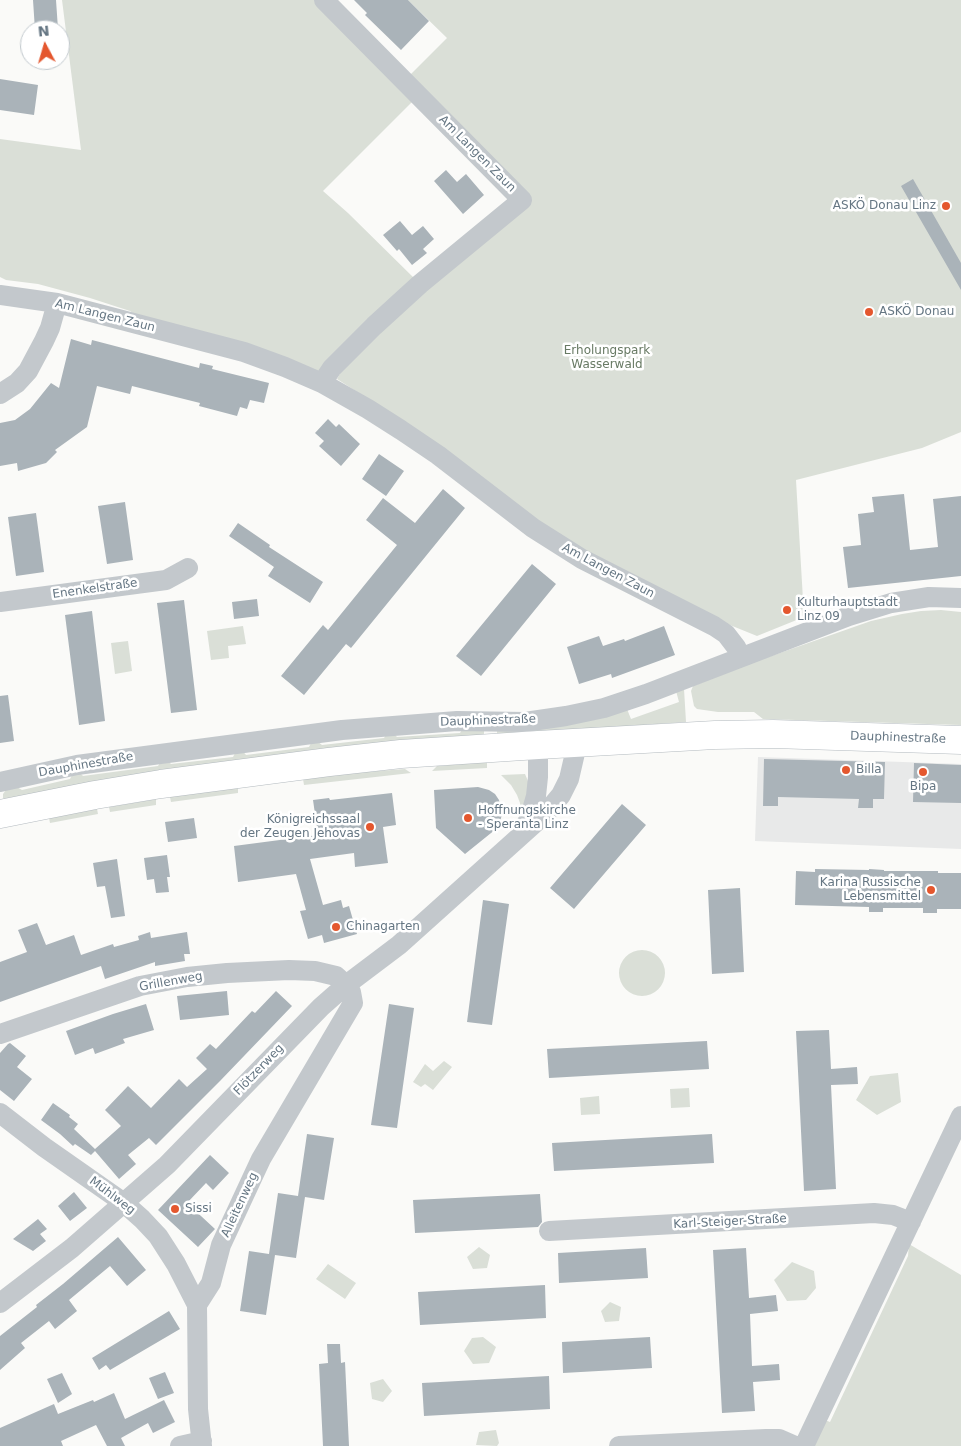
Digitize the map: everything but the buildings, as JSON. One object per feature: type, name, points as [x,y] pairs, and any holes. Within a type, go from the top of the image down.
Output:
[{"type":"main road","name":"Dauphinestraße","points":[[0,814],[148,786],[401,754],[575,742],[773,734],[961,740]]},
{"type":"street","name":"Am Langen Zaun","points":[[324,0],[522,200],[420,284],[374,326],[325,379]]},
{"type":"street","name":"Am Langen Zaun","points":[[0,295],[57,304],[244,352],[325,379],[452,466],[533,528],[582,559],[714,626],[726,634],[736,647],[741,658]]},
{"type":"street","points":[[0,394],[17,383],[28,371],[44,341],[57,304]]},
{"type":"street","name":"Enenkelstraße","points":[[0,602],[166,580],[188,568]]},
{"type":"street","name":"Dauphinestraße","points":[[0,782],[86,763],[342,730],[457,721],[525,722],[566,716],[604,708],[646,694],[849,616],[891,603],[929,597],[961,598]]},
{"type":"street","name":"Flötzerweg","points":[[0,1303],[72,1248],[167,1165],[314,1014],[346,985],[399,945],[546,812],[561,795],[569,779],[575,753],[575,742]]},
{"type":"street","name":"Flötzerweg","points":[[519,836],[530,816],[536,796],[539,767],[538,745]]},
{"type":"street","name":"Grillenweg","points":[[0,1034],[140,986],[187,977],[245,972],[316,971],[336,976],[346,985]]},
{"type":"street","name":"Alleitenweg","points":[[196,1305],[211,1283],[221,1245],[261,1159],[353,1003],[352,992],[346,985]]},
{"type":"street","name":"Mühlweg","points":[[0,1113],[44,1147],[124,1203],[158,1236],[176,1264],[196,1305]]},
{"type":"street","points":[[804,1446],[961,1116]]},
{"type":"street","name":"Karl-Steiger-Straße","points":[[549,1231],[874,1214],[893,1215],[911,1222]]},
{"type":"street","points":[[180,1446],[202,1444],[198,1401],[196,1305]]},
{"type":"street","points":[[619,1446],[766,1439],[779,1439],[795,1446]]},
{"type":"shaded area","points":[[758,757],[961,764],[961,849],[755,841]]},
{"type":"green space","points":[[62,0],[316,0],[415,99],[323,191],[416,280],[316,376],[139,318],[130,311],[90,298],[38,284],[6,280],[0,277],[0,139],[81,150],[70,63],[70,20],[65,20]]},
{"type":"green space","name":"Erholungspark Wasserwald","points":[[408,0],[961,0],[961,432],[922,448],[796,480],[804,617],[757,636],[720,621],[571,546],[415,429],[337,379],[347,360],[529,195],[407,78],[447,38]]},
{"type":"green space","points":[[921,611],[961,612],[961,725],[763,719],[754,712],[718,712],[697,709],[694,706],[691,691],[693,686],[757,661],[871,621]]},
{"type":"green space","points":[[243,626],[246,644],[228,646],[229,658],[211,660],[207,631]]},
{"type":"green space","points":[[128,641],[132,671],[115,674],[111,643]]},
{"type":"green space","points":[[684,689],[686,722],[497,735],[497,729],[627,709],[631,719],[679,702],[676,691]]},
{"type":"green space","points":[[463,728],[484,728],[484,736],[5,800],[3,798],[6,790],[17,787],[22,790],[70,779],[73,773],[79,772],[83,776],[158,766],[161,761],[167,760],[171,764],[233,757],[236,751],[242,750],[246,755],[309,747],[312,741],[317,741],[322,745],[384,738],[387,733],[393,733],[397,737],[460,733]]},
{"type":"green space","points":[[487,762],[487,768],[432,771],[437,766]]},
{"type":"green space","points":[[405,769],[411,773],[304,785],[303,779],[365,772]]},
{"type":"green space","points":[[525,774],[528,781],[529,794],[519,821],[520,803],[517,795],[511,785],[501,775]]},
{"type":"green space","points":[[238,788],[238,793],[171,802],[170,797]]},
{"type":"green space","points":[[156,799],[156,805],[110,812],[109,807]]},
{"type":"green space","points":[[97,809],[98,814],[50,823],[49,818]]},
{"type":"green space","points":[[637,950],[647,950],[659,956],[664,964],[664,982],[659,990],[651,995],[637,996],[629,993],[622,986],[619,978],[619,968],[622,960],[629,953]]},
{"type":"green space","points":[[444,1061],[452,1067],[433,1090],[425,1084],[421,1087],[413,1082],[425,1064],[433,1071]]},
{"type":"green space","points":[[898,1073],[901,1102],[877,1115],[856,1100],[870,1076]]},
{"type":"green space","points":[[689,1088],[690,1107],[671,1108],[670,1089]]},
{"type":"green space","points":[[599,1096],[600,1114],[581,1115],[580,1098]]},
{"type":"green space","points":[[909,1244],[961,1275],[961,1446],[813,1446],[825,1420],[830,1422],[908,1256]]},
{"type":"green space","points":[[479,1247],[490,1255],[487,1268],[473,1269],[467,1257]]},
{"type":"green space","points":[[792,1262],[814,1271],[816,1288],[806,1300],[787,1301],[774,1280]]},
{"type":"green space","points":[[328,1264],[356,1283],[345,1299],[316,1279]]},
{"type":"green space","points":[[610,1302],[621,1307],[619,1321],[605,1322],[601,1311]]},
{"type":"green space","points":[[483,1337],[496,1347],[489,1363],[473,1364],[464,1351],[472,1338]]},
{"type":"green space","points":[[383,1379],[392,1391],[383,1402],[372,1399],[370,1383]]},
{"type":"green space","points":[[496,1430],[499,1443],[497,1446],[476,1445],[479,1432]]},
{"type":"place","name":"ASKÖ Donau Linz","points":[[946,206]]},
{"type":"place","name":"ASKÖ Donau","points":[[869,312]]},
{"type":"place","name":"Kulturhauptstadt Linz 09","points":[[787,610]]},
{"type":"place","name":"Billa","points":[[846,770]]},
{"type":"place","name":"Bipa","points":[[923,772]]},
{"type":"place","name":"Hoffnungskirche - Speranta Linz","points":[[468,818]]},
{"type":"place","name":"Königreichssaal der Zeugen Jehovas","points":[[370,827]]},
{"type":"place","name":"Karina Russische Lebensmittel","points":[[931,890]]},
{"type":"place","name":"Chinagarten","points":[[336,927]]},
{"type":"place","name":"Sissi","points":[[175,1209]]}]
